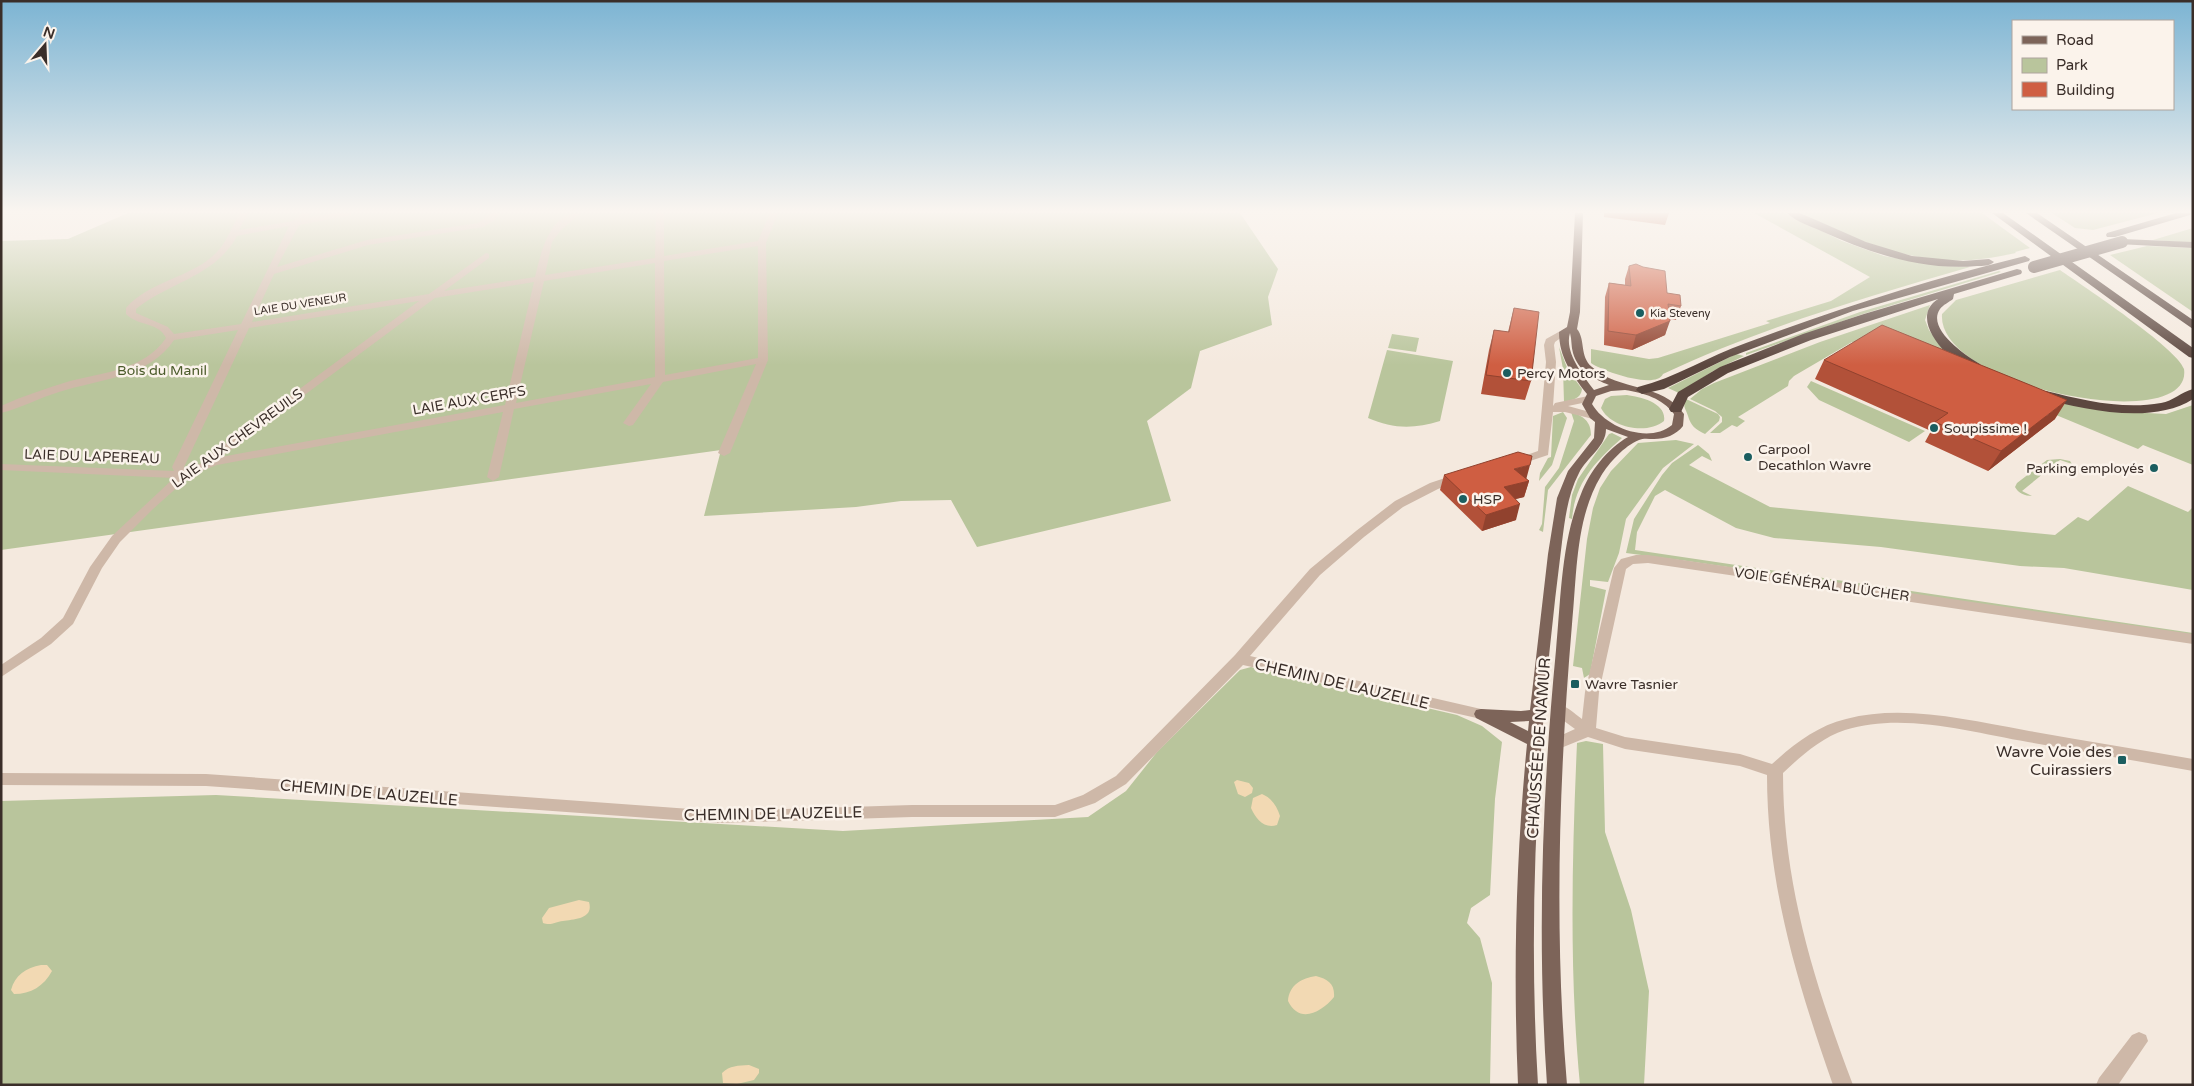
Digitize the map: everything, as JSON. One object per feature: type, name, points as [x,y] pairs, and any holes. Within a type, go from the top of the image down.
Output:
[{"type":"highway","points":[[1955,264],[1984,264]]},
{"type":"highway","points":[[1642,390],[1660,386],[1726,354],[1849,309],[2008,264]]},
{"type":"highway","points":[[1676,409],[1683,395],[1724,370],[1860,319],[2046,264]]},
{"type":"highway","points":[[2068,264],[2193,354]]},
{"type":"highway","points":[[2079,264],[2193,345]]},
{"type":"highway","points":[[2103,264],[2193,326]]},
{"type":"highway","points":[[1947,292],[1949,297],[1941,301],[1933,311],[1932,323],[1937,335],[1951,350],[1989,374]]},
{"type":"highway","points":[[2161,304],[2193,316]]},
{"type":"highway","points":[[2171,338],[2193,364]]},
{"type":"highway","points":[[2036,392],[2080,403],[2142,408],[2169,405],[2187,398],[2193,393]]},
{"type":"main road","name":"CHAUSSÉE DE NAMUR","points":[[1528,1085],[1524,997],[1526,886],[1534,741],[1555,550],[1563,498],[1574,471],[1600,438],[1596,419],[1588,410],[1590,397],[1566,354],[1564,346],[1575,312],[1577,264]]},
{"type":"main road","name":"CHAUSSÉE DE NAMUR","points":[[1568,331],[1576,334],[1576,353],[1584,366],[1598,376],[1625,388]]},
{"type":"main road","name":"CHAUSSÉE DE NAMUR","points":[[1590,397],[1610,388],[1642,390],[1665,400],[1676,409]]},
{"type":"main road","points":[[1596,419],[1622,432],[1637,436],[1655,436],[1676,429],[1680,420],[1676,409]]},
{"type":"main road","name":"CHAUSSÉE DE NAMUR","points":[[1557,1085],[1550,985],[1548,894],[1558,709],[1572,568],[1578,525],[1585,496],[1595,476],[1603,466],[1625,444],[1637,436]]},
{"type":"main road","points":[[1481,714],[1521,717],[1537,714]]},
{"type":"main road","points":[[1481,714],[1534,741]]},
{"type":"street","points":[[1,410],[64,386],[140,365],[161,352],[171,338],[169,332],[162,327],[134,317],[131,314],[132,308],[142,299],[206,264]]},
{"type":"street","points":[[182,475],[178,471],[178,466],[275,264]]},
{"type":"street","points":[[271,272],[299,264]]},
{"type":"street","name":"LAIE AUX CHEVREUILS","points":[[1,672],[46,641],[68,620],[104,554],[131,523],[182,475],[210,461],[476,264]]},
{"type":"street","points":[[493,477],[511,408],[542,264]]},
{"type":"street","name":"LAIE DU VENEUR","points":[[171,338],[636,264]]},
{"type":"street","points":[[629,423],[660,379],[659,264]]},
{"type":"street","points":[[724,453],[764,360],[762,264]]},
{"type":"street","points":[[1500,466],[1544,453],[1551,362],[1549,345],[1550,342],[1568,331]]},
{"type":"street","name":"LAIE AUX CERFS","points":[[182,475],[214,462],[764,360]]},
{"type":"street","points":[[1547,409],[1590,397]]},
{"type":"street","points":[[1547,409],[1565,409],[1596,419]]},
{"type":"street","name":"LAIE DU LAPEREAU","points":[[1,467],[182,475]]},
{"type":"street","points":[[1240,659],[1315,572],[1360,534],[1399,504],[1434,486],[1472,473]]},
{"type":"street","name":"VOIE GÉNÉRAL BLÜCHER","points":[[1588,731],[1592,692],[1620,568],[1624,563],[1632,559],[1648,559],[1761,574],[2193,639]]},
{"type":"street","name":"CHEMIN DE LAUZELLE","points":[[1,780],[68,778],[188,779],[718,817],[912,811],[1055,811],[1089,799],[1121,780],[1240,659],[1481,714]]},
{"type":"street","points":[[1558,709],[1588,731],[1625,743],[1740,760],[1775,771]]},
{"type":"street","points":[[1844,1085],[1827,1040],[1796,943],[1777,838],[1774,802],[1775,771],[1802,747],[1826,731],[1867,720],[1896,719],[1958,724],[2193,764]]},
{"type":"street","points":[[1556,744],[1588,731]]},
{"type":"street","points":[[2106,1085],[2139,1041]]},
{"type":"green space","name":"Bois du Manil","points":[[1,264],[1274,264],[1278,269],[1268,297],[1272,325],[1200,351],[1191,388],[1147,421],[1171,501],[977,547],[951,500],[901,501],[856,507],[704,516],[721,450],[1,550]]},
{"type":"green space","points":[[1846,264],[1929,264],[1970,267],[1814,314],[1700,357],[1658,378],[1640,380],[1628,378],[1591,363],[1591,349],[1649,359],[1658,358],[1770,323],[1766,321],[1831,301],[1870,277]]},
{"type":"green space","points":[[2123,264],[2193,264],[2193,312]]},
{"type":"green space","points":[[2060,270],[2148,333],[2178,359],[2184,369],[2176,389],[2150,399],[2110,401],[2064,395],[2019,382],[1979,363],[1951,340],[1942,314],[1956,300]]},
{"type":"green space","points":[[1999,271],[2001,272],[1863,314],[1746,355],[1746,353],[1860,312]]},
{"type":"green space","points":[[1930,305],[1925,320],[1929,330],[1937,341],[1969,367],[2109,411],[2166,414],[2193,405],[2193,465],[2143,445],[2138,449],[1888,345],[1852,342],[1794,376],[1789,381],[1788,386],[1738,417],[1745,421],[1737,427],[1732,425],[1720,433],[1710,433],[1722,422],[1722,417],[1715,411],[1690,399],[1702,389],[1714,383],[1820,342]]},
{"type":"green space","points":[[1392,334],[1419,338],[1416,352],[1388,348]]},
{"type":"green space","points":[[1559,347],[1568,370],[1582,389],[1578,397],[1564,402],[1563,369]]},
{"type":"green space","points":[[1387,350],[1453,361],[1440,421],[1404,427],[1377,422],[1368,418]]},
{"type":"green space","points":[[1736,354],[1744,356],[1713,371],[1679,393],[1668,388]]},
{"type":"green space","points":[[1811,381],[1925,431],[1909,442],[1819,400],[1807,387]]},
{"type":"green space","points":[[1627,395],[1646,399],[1657,405],[1664,415],[1664,421],[1648,428],[1630,427],[1621,425],[1613,420],[1601,408],[1605,399],[1611,396]]},
{"type":"green space","points":[[1686,399],[1718,414],[1720,417],[1719,421],[1705,434],[1692,425],[1684,406]]},
{"type":"green space","points":[[1563,412],[1567,418],[1552,465],[1539,481],[1540,473],[1548,458],[1551,457],[1553,416]]},
{"type":"green space","points":[[1571,412],[1579,415],[1588,423],[1591,435],[1548,490],[1543,532],[1539,530],[1542,524],[1545,487],[1559,468],[1574,421]]},
{"type":"green space","points":[[1612,433],[1622,438],[1588,473],[1577,494],[1572,519],[1569,518],[1572,495],[1578,479],[1609,434]]},
{"type":"green space","points":[[1676,440],[1694,444],[1663,468],[1626,519],[1619,553],[1608,582],[1590,580],[1590,586],[1606,590],[1590,674],[1584,678],[1582,668],[1573,666],[1587,539],[1593,508],[1600,488],[1611,471],[1638,443]]},
{"type":"green space","points":[[1698,445],[1709,454],[1712,461],[1702,456],[1689,465],[1770,507],[2055,535],[2078,517],[2088,521],[2128,486],[2188,512],[2193,507],[2193,590],[2064,568],[2020,566],[1881,547],[1774,538],[1736,528],[1665,490],[1655,496],[1637,532],[1635,550],[2193,633],[2193,636],[1626,553],[1634,519],[1662,475],[1672,463]]},
{"type":"green space","points":[[2060,459],[2070,461],[2072,464],[2060,460],[2022,491],[2032,496],[2022,494],[2016,489],[2017,483],[2047,460]]},
{"type":"green space","points":[[1251,667],[1457,715],[1482,726],[1502,742],[1495,799],[1490,895],[1471,908],[1467,923],[1480,938],[1492,983],[1490,1085],[1,1085],[1,801],[216,795],[843,831],[1088,817],[1126,791],[1157,752],[1240,670]]},
{"type":"green space","points":[[1586,741],[1603,744],[1605,832],[1631,910],[1649,991],[1644,1085],[1580,1085],[1574,1000],[1573,871],[1577,743]]},
{"type":"sand","points":[[1237,780],[1249,783],[1253,788],[1252,793],[1245,797],[1238,794],[1234,782]]},
{"type":"sand","points":[[1262,794],[1274,803],[1277,809],[1280,816],[1277,825],[1268,826],[1264,824],[1255,816],[1251,808],[1253,798]]},
{"type":"sand","points":[[579,900],[589,902],[590,908],[586,915],[577,919],[551,924],[543,923],[542,918],[549,908]]},
{"type":"sand","points":[[47,965],[52,971],[45,981],[31,991],[14,994],[11,990],[18,976],[26,970]]},
{"type":"sand","points":[[1316,976],[1332,985],[1334,997],[1323,1008],[1310,1014],[1298,1012],[1288,1001],[1291,991],[1297,983],[1306,978]]},
{"type":"sand","points":[[749,1065],[759,1069],[759,1073],[754,1080],[737,1084],[723,1083],[722,1073],[725,1070],[734,1066]]},
{"type":"building","name":"Kia Steveny","points":[[1636,264],[1665,271],[1667,293],[1680,295],[1681,306],[1668,304],[1670,321],[1636,335],[1608,331],[1609,283],[1631,286],[1629,266]]},
{"type":"building","name":"Percy Motors","points":[[1514,308],[1539,312],[1531,381],[1486,375],[1494,330],[1509,332]]},
{"type":"building","points":[[1882,325],[2067,400],[2001,451],[1935,422],[1948,413],[1824,360]]},
{"type":"building","points":[[1518,452],[1532,456],[1530,465],[1514,469],[1529,481],[1504,487],[1520,504],[1486,515],[1444,475]]},
{"type":"place","name":"Kia Steveny","points":[[1640,313]]},
{"type":"place","name":"Percy Motors","points":[[1507,373]]},
{"type":"place","name":"Soupissime !","points":[[1934,428]]},
{"type":"place","name":"Carpool Decathlon Wavre","points":[[1748,457]]},
{"type":"place","name":"Parking employés","points":[[2154,468]]},
{"type":"place","name":"HSP","points":[[1463,499]]},
{"type":"place","name":"Wavre Tasnier","points":[[1575,684]]},
{"type":"place","name":"Wavre Voie des Cuirassiers","points":[[2122,760]]}]
